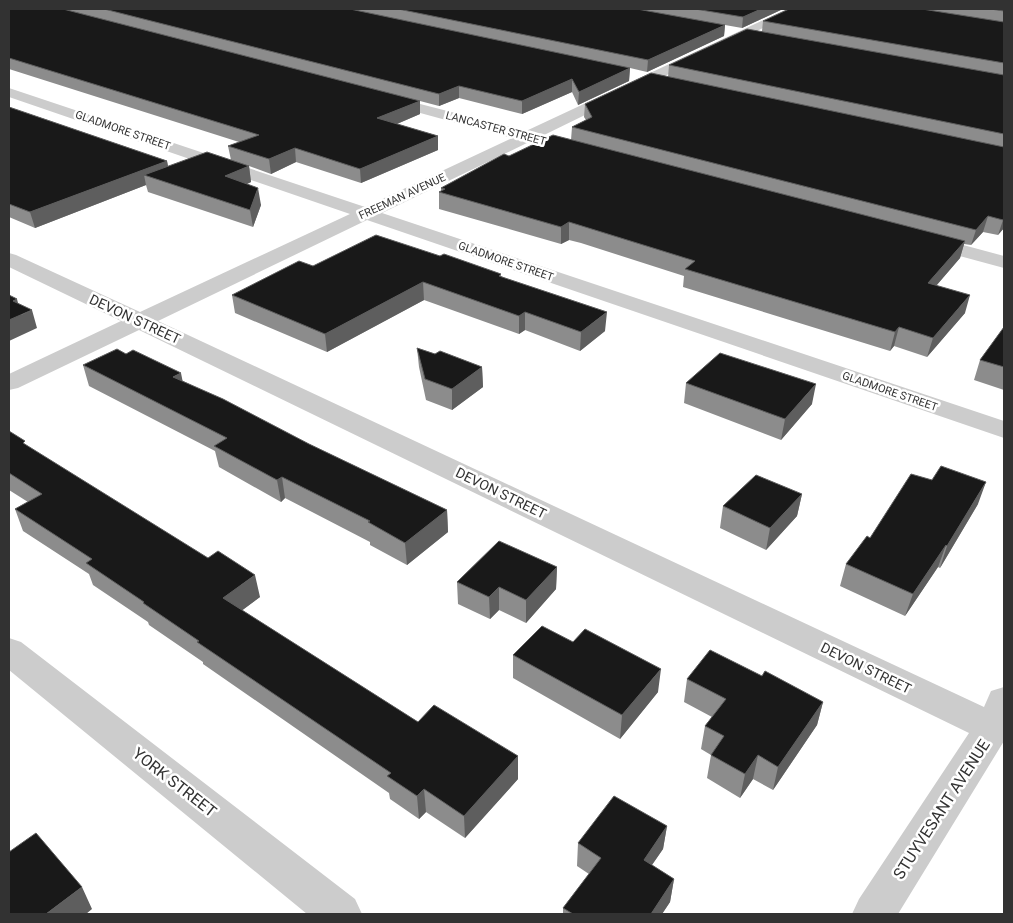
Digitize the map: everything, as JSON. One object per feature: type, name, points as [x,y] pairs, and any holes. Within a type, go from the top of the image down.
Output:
[{"type":"street","name":"FREEMAN AVENUE","points":[[9,383],[796,9]]},
{"type":"street","points":[[723,30],[762,38]]},
{"type":"street","points":[[631,75],[671,83]]},
{"type":"street","name":"GLADMORE STREET","points":[[9,92],[1004,430]]},
{"type":"street","name":"LANCASTER STREET","points":[[374,96],[595,154]]},
{"type":"street","points":[[909,237],[1004,262]]},
{"type":"street","name":"DEVON STREET","points":[[9,259],[140,321],[999,715]]},
{"type":"street","name":"YORK STREET","points":[[9,651],[340,914]]},
{"type":"street","name":"STUYVESANT AVENUE","points":[[874,914],[999,715]]},
{"type":"building","points":[[9,9],[63,9],[420,101],[377,118],[438,136],[360,169],[295,148],[269,159],[228,146],[259,135],[9,58]]},
{"type":"building","points":[[104,9],[350,9],[630,68],[579,92],[572,79],[522,101],[459,86],[439,94]]},
{"type":"building","points":[[398,9],[637,9],[725,25],[648,60]]},
{"type":"building","points":[[695,9],[761,9],[743,17]]},
{"type":"building","points":[[789,9],[922,9],[1004,22],[1004,63],[763,21]]},
{"type":"building","points":[[747,29],[1004,75],[1004,134],[669,65]]},
{"type":"building","points":[[651,73],[1004,147],[1004,218],[1003,220],[988,216],[976,230],[572,127],[592,117],[585,104]]},
{"type":"building","points":[[9,107],[167,161],[30,212],[9,204]]},
{"type":"building","points":[[553,135],[965,241],[928,283],[970,295],[933,338],[899,327],[895,332],[685,269],[695,261],[569,222],[561,227],[439,192],[445,189],[441,188],[504,154],[509,156]]},
{"type":"building","points":[[207,152],[249,166],[225,176],[258,188],[250,210],[144,175]]},
{"type":"building","points":[[376,235],[440,256],[444,254],[501,274],[499,276],[607,312],[581,332],[525,312],[519,316],[423,282],[325,334],[232,295],[299,261],[313,266]]},
{"type":"building","points":[[9,295],[17,299],[13,301],[32,310],[9,320]]},
{"type":"building","points":[[1004,327],[1004,367],[980,360]]},
{"type":"building","points":[[417,348],[435,354],[440,351],[482,367],[452,389],[425,379]]},
{"type":"building","points":[[117,349],[126,354],[133,350],[181,373],[173,377],[223,399],[309,444],[447,510],[405,543],[368,522],[370,521],[282,477],[277,480],[214,446],[227,438],[83,365]]},
{"type":"building","points":[[720,353],[816,384],[785,419],[686,383]]},
{"type":"building","points":[[9,431],[25,441],[23,443],[208,558],[218,551],[255,575],[223,598],[418,722],[434,705],[518,756],[464,816],[424,789],[417,796],[387,776],[391,773],[197,642],[199,641],[86,563],[92,559],[15,509],[42,494],[9,473]]},
{"type":"building","points":[[941,466],[986,482],[947,546],[913,594],[846,564],[867,536],[870,538],[911,474],[932,480]]},
{"type":"building","points":[[756,475],[802,494],[770,528],[723,506]]},
{"type":"building","points":[[499,541],[557,567],[526,600],[499,587],[489,597],[457,582]]},
{"type":"building","points":[[542,626],[573,642],[585,629],[661,669],[622,715],[513,655]]},
{"type":"building","points":[[710,650],[762,676],[765,671],[823,702],[778,767],[758,755],[745,774],[711,755],[724,736],[705,726],[726,699],[687,679]]},
{"type":"building","points":[[614,796],[667,826],[644,860],[674,879],[651,914],[573,914],[563,908],[601,858],[578,843]]},
{"type":"building","points":[[36,833],[82,887],[46,914],[9,914],[9,852]]}]
